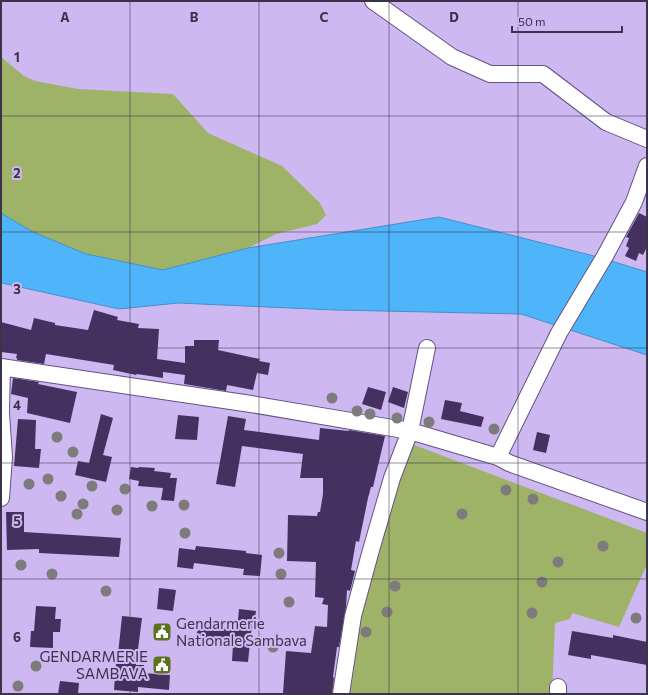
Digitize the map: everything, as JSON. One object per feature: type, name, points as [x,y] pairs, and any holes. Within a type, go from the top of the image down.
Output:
[{"type":"street","points":[[373,1],[452,57],[490,74],[543,74],[606,122],[647,139]]},
{"type":"street","points":[[498,457],[559,333],[605,256],[634,202],[647,166]]},
{"type":"street","points":[[341,694],[353,616],[392,478],[410,431],[427,348]]},
{"type":"street","points":[[1,498],[4,457],[1,412],[1,367],[251,404],[410,431],[498,457],[509,463],[647,512]]},
{"type":"green space","points":[[1,57],[24,76],[35,81],[78,89],[173,94],[208,133],[282,166],[320,203],[326,215],[317,224],[276,234],[248,248],[163,270],[86,254],[33,232],[1,213]]},
{"type":"green space","points":[[409,443],[647,533],[647,564],[619,627],[572,613],[570,619],[555,623],[552,694],[345,694],[353,642]]},
{"type":"water","points":[[1,213],[33,232],[86,254],[163,270],[248,248],[439,217],[598,257],[647,272],[647,355],[521,314],[335,310],[178,303],[119,309],[1,283]]},
{"type":"building","points":[[639,213],[647,217],[647,247],[643,255],[639,253],[636,261],[625,256],[629,248],[626,246],[629,238],[626,237]]},
{"type":"building","points":[[94,310],[118,317],[117,320],[139,324],[138,328],[159,329],[157,359],[185,363],[185,346],[194,346],[194,340],[219,340],[218,350],[260,359],[259,361],[270,363],[268,375],[257,373],[253,390],[227,385],[226,391],[184,384],[185,375],[163,372],[163,378],[136,375],[113,370],[114,365],[46,354],[44,364],[17,360],[17,354],[1,352],[1,322],[31,330],[34,318],[55,323],[55,325],[88,330]]},
{"type":"building","points":[[13,378],[39,382],[38,384],[77,392],[70,423],[27,413],[28,398],[11,394]]},
{"type":"building","points":[[368,387],[386,392],[381,410],[362,404]]},
{"type":"building","points":[[393,387],[408,392],[404,408],[388,402]]},
{"type":"building","points":[[445,400],[462,403],[460,411],[484,417],[481,427],[441,419]]},
{"type":"building","points":[[101,414],[113,418],[103,455],[112,457],[106,482],[75,475],[78,461],[89,463]]},
{"type":"building","points":[[178,415],[199,417],[197,440],[175,439]]},
{"type":"building","points":[[228,416],[246,419],[244,430],[319,440],[320,428],[349,430],[385,436],[373,487],[371,487],[368,498],[359,542],[356,541],[351,570],[355,571],[350,591],[347,590],[346,607],[339,647],[337,647],[332,694],[283,693],[286,651],[311,653],[315,626],[327,627],[328,605],[322,604],[324,598],[315,597],[316,562],[287,561],[288,515],[317,516],[318,512],[320,512],[323,494],[323,478],[300,478],[303,454],[242,446],[235,487],[216,484]]},
{"type":"building","points":[[18,419],[36,420],[35,449],[41,449],[39,468],[14,466]]},
{"type":"building","points":[[537,432],[550,435],[546,453],[533,450]]},
{"type":"building","points":[[131,467],[155,468],[154,471],[171,473],[170,478],[177,478],[174,501],[161,500],[163,488],[138,486],[139,481],[129,479]]},
{"type":"building","points":[[6,512],[24,512],[24,532],[121,538],[119,557],[39,553],[39,549],[7,550]]},
{"type":"building","points":[[196,546],[246,551],[246,553],[262,555],[260,576],[243,575],[244,569],[194,563],[193,569],[177,567],[179,548],[195,550]]},
{"type":"building","points":[[159,588],[176,590],[173,611],[157,609]]},
{"type":"building","points":[[36,606],[56,607],[55,619],[61,619],[60,632],[53,632],[53,648],[30,647],[31,631],[34,631]]},
{"type":"building","points":[[239,609],[256,611],[254,624],[252,624],[248,662],[232,661],[233,645],[196,637],[199,624],[237,631]]},
{"type":"building","points":[[122,616],[142,618],[136,665],[144,665],[143,673],[170,675],[169,690],[138,687],[138,692],[114,690]]},
{"type":"building","points":[[572,631],[613,638],[613,635],[647,642],[647,665],[591,655],[591,659],[568,655]]},
{"type":"building","points":[[60,681],[79,683],[78,694],[58,694]]},
{"type":"place","name":"Gendarmerie Nationale Sambava","points":[[162,632]]},
{"type":"place","name":"GENDARMERIE SAMBAVA","points":[[162,665]]}]
